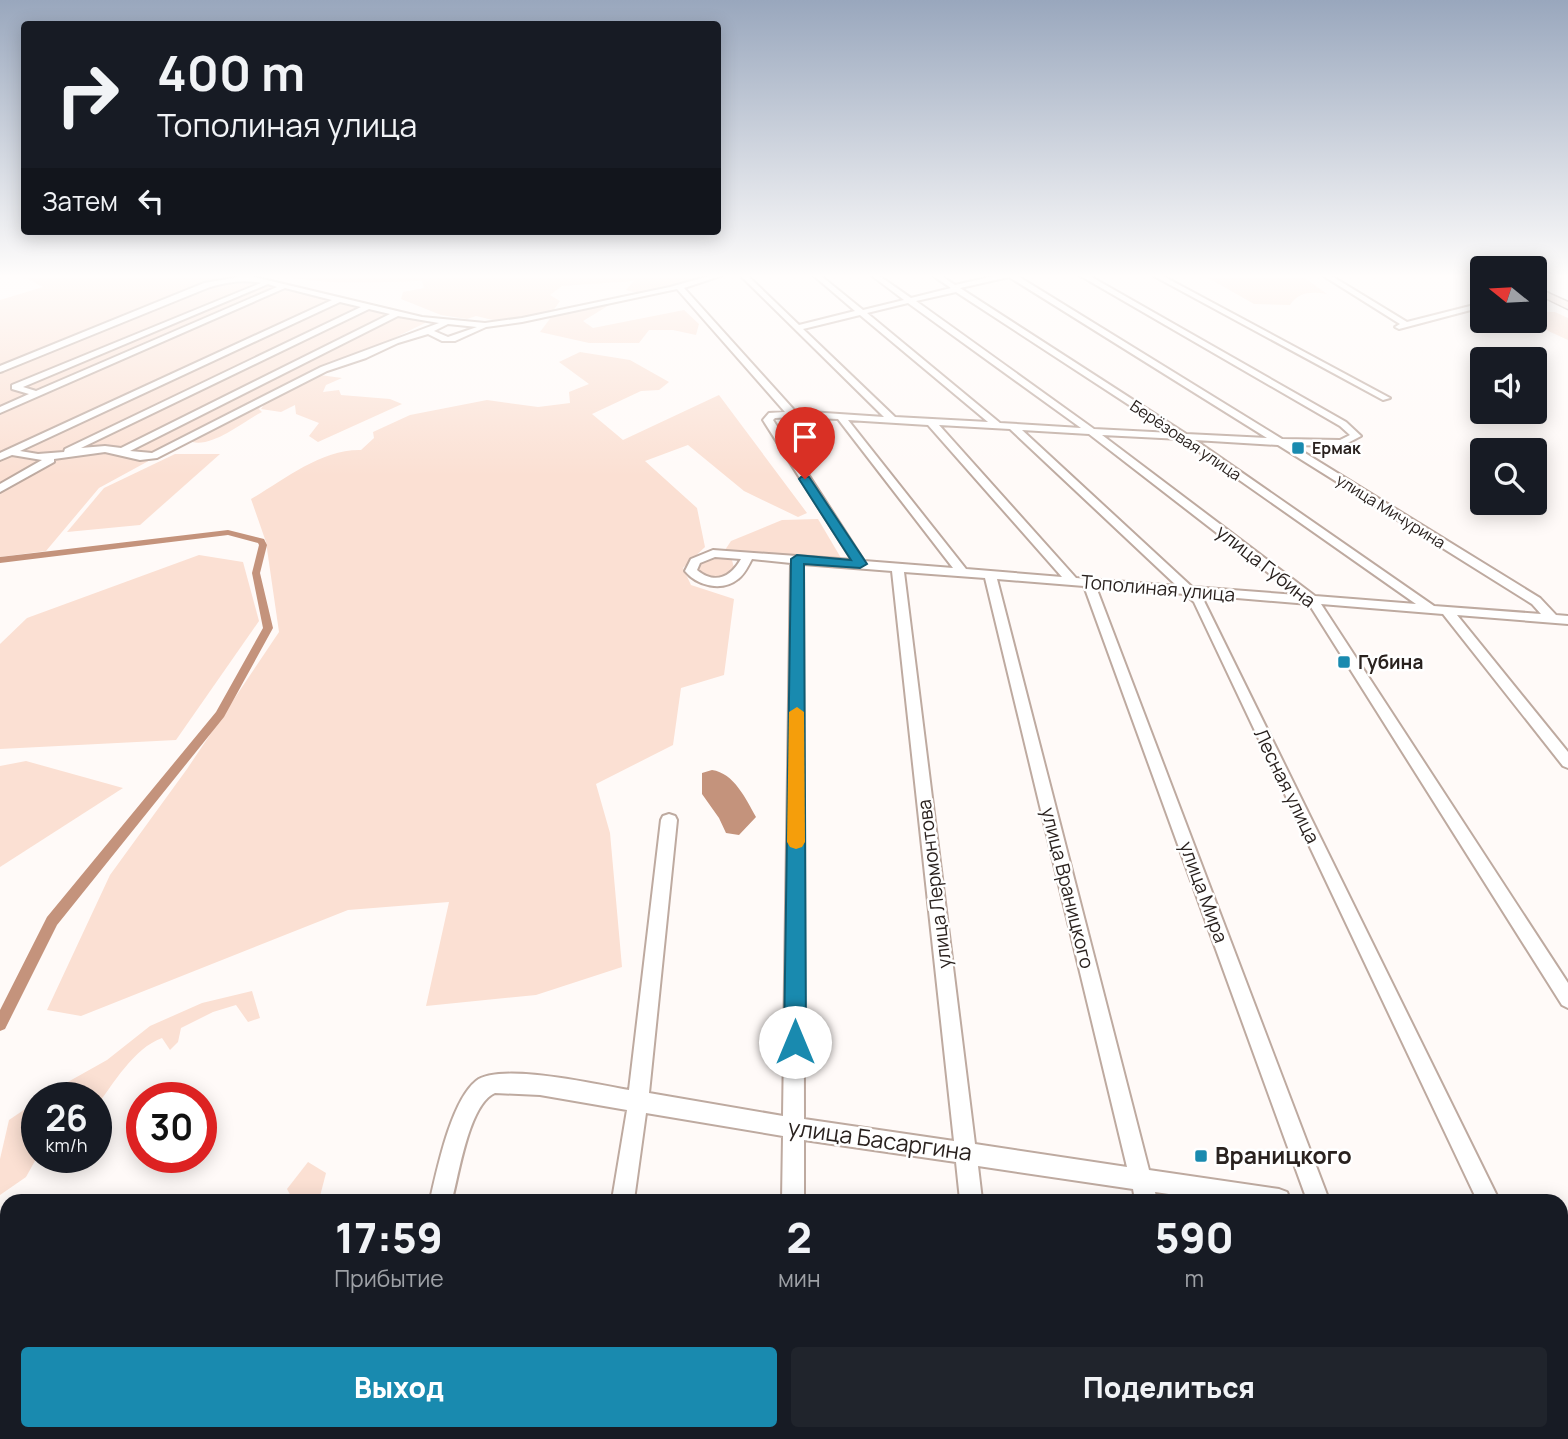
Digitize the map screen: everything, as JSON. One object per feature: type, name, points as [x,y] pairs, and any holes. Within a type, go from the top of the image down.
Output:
[{"type":"street","points":[[0,369],[66,342]]},
{"type":"street","points":[[37,394],[15,387],[123,342]]},
{"type":"street","points":[[0,410],[156,342]]},
{"type":"street","points":[[0,457],[246,342]]},
{"type":"street","points":[[0,489],[20,475],[54,458],[294,342]]},
{"type":"street","points":[[121,452],[339,342]]},
{"type":"street","points":[[11,452],[54,458],[106,449],[140,459],[160,453],[324,369],[363,356],[393,342]]},
{"type":"street","points":[[726,342],[787,413]]},
{"type":"street","points":[[812,342],[893,420]]},
{"type":"street","name":"Лесная улица","points":[[899,342],[1005,427],[1199,600],[1485,1194]]},
{"type":"street","name":"улица Губина","points":[[968,342],[1090,430],[1313,601],[1568,999]]},
{"type":"street","name":"Берёзовая улица","points":[[1039,342],[1180,434],[1432,610]]},
{"type":"street","name":"улица Мичурина","points":[[1118,342],[1536,601],[1553,619]]},
{"type":"street","points":[[860,564],[768,420],[772,415],[787,413],[1005,427],[1180,434],[1279,442],[1342,443],[1356,436],[1343,424],[1200,342]]},
{"type":"street","points":[[1282,342],[1386,398]]},
{"type":"street","points":[[841,417],[964,574]]},
{"type":"street","name":"улица Мира","points":[[932,423],[1081,582],[1316,1194]]},
{"type":"street","name":"Тополиная улица","points":[[748,556],[1568,620]]},
{"type":"street","points":[[793,1194],[797,559]]},
{"type":"street","name":"улица Лермонтова","points":[[898,568],[970,1194]]},
{"type":"street","name":"улица Враницкого","points":[[990,576],[1144,1194]]},
{"type":"street","points":[[1447,611],[1568,762]]},
{"type":"street","points":[[624,1194],[638,1100],[669,820]]},
{"type":"street","name":"улица Басаргина","points":[[443,1194],[463,1116],[483,1088],[495,1083],[540,1085],[794,1128],[1241,1194]]},
{"type":"shaded area","points":[[0,342],[386,342],[273,397],[320,375],[342,378],[326,385],[323,392],[339,390],[341,395],[390,399],[402,404],[318,442],[309,436],[319,423],[296,414],[295,405],[281,412],[261,409],[267,400],[259,409],[262,412],[225,434],[205,442],[187,440],[99,488],[46,551],[0,557]]},
{"type":"shaded area","points":[[585,342],[640,342],[639,343]]},
{"type":"shaded area","points":[[580,352],[630,360],[669,382],[659,390],[641,391],[592,414],[623,440],[719,395],[807,513],[798,517],[744,491],[688,445],[645,461],[697,508],[705,547],[683,568],[691,585],[734,599],[724,675],[681,688],[673,745],[596,784],[610,833],[622,967],[536,995],[426,1006],[449,902],[348,910],[81,1016],[47,1010],[110,875],[187,769],[279,632],[266,542],[251,499],[317,460],[346,451],[361,450],[374,438],[373,432],[410,415],[487,400],[538,407],[570,403],[569,392],[589,384],[559,362]]},
{"type":"shaded area","points":[[175,454],[220,454],[140,525],[67,532],[104,488]]},
{"type":"shaded area","points":[[818,519],[841,558],[725,550],[731,541],[782,520]]},
{"type":"shaded area","points":[[199,555],[243,562],[259,621],[176,740],[0,749],[0,644],[27,618]]},
{"type":"shaded area","points":[[715,557],[732,560],[734,568],[718,576],[701,573],[699,568],[704,559]]},
{"type":"shaded area","points":[[26,761],[123,788],[0,867],[0,766]]},
{"type":"shaded area","points":[[712,770],[733,781],[756,817],[739,835],[726,833],[702,794],[702,773]]},
{"type":"shaded area","points":[[252,991],[260,1018],[248,1022],[236,1005],[213,1012],[181,1028],[178,1042],[170,1050],[162,1038],[142,1050],[112,1085],[112,1082],[68,1082],[107,1060],[150,1026],[202,1003]]},
{"type":"shaded area","points":[[21,1112],[21,1173],[28,1173],[1,1194],[0,1159],[9,1120]]},
{"type":"shaded area","points":[[308,1162],[326,1173],[321,1194],[290,1194],[287,1189]]},
{"type":"waterway","points":[[0,560],[228,532],[261,541],[263,545],[256,573],[268,628],[220,714],[52,921],[0,1024]]},
{"type":"slow traffic","points":[[796,842],[797,712]]},
{"type":"place","name":"Ермак","points":[[1298,448]]},
{"type":"place","name":"Губина","points":[[1344,662]]},
{"type":"place","name":"Враницкого","points":[[1201,1156]]},
{"type":"route","points":[[795,1042],[797,559],[860,564],[805,479]]}]
